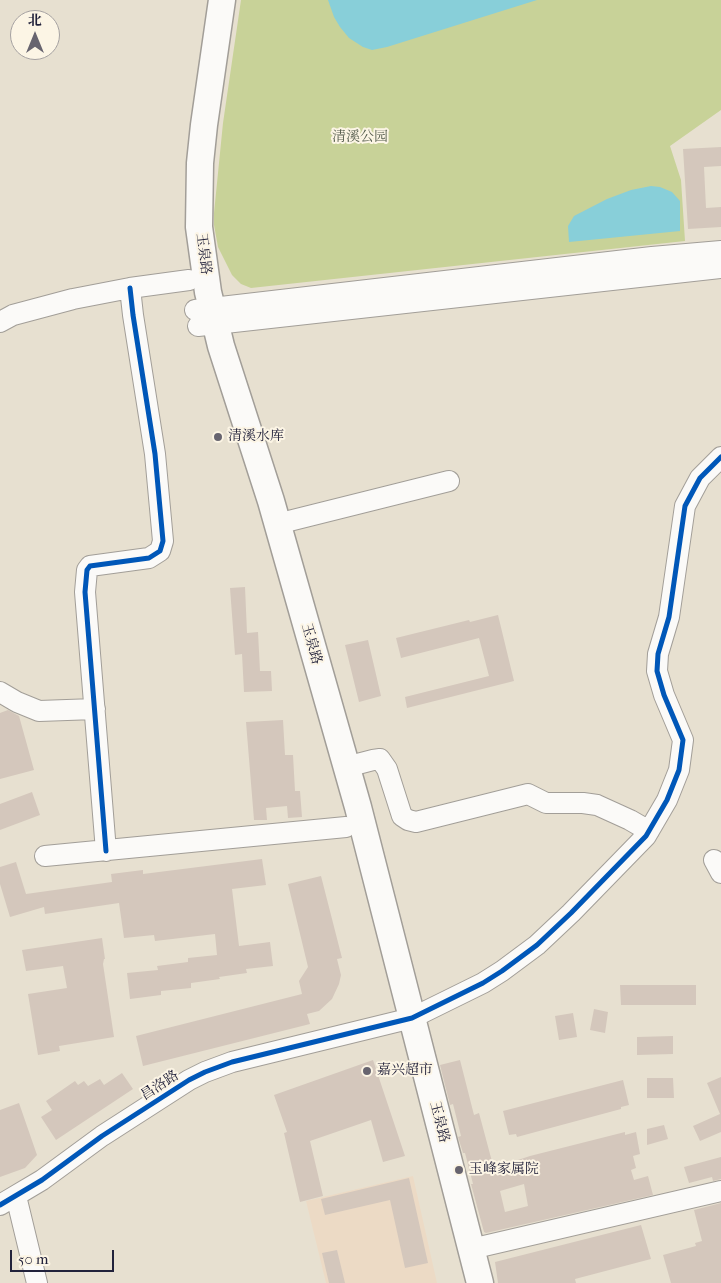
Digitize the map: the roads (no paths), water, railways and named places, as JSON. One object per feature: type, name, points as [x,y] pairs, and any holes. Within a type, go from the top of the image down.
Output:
[{"type":"main road","name":"玉泉路","points":[[206,0],[190,104],[184,162],[182,228],[189,280],[205,317],[278,524],[346,767],[463,1283]]},
{"type":"main road","name":"玉泉路","points":[[222,0],[204,125],[199,195],[205,350],[255,505],[346,827],[472,1249],[480,1283]]},
{"type":"street","points":[[205,317],[652,257],[721,251]]},
{"type":"street","points":[[205,317],[721,268]]},
{"type":"street","points":[[0,322],[13,315],[73,298],[189,280]]},
{"type":"street","points":[[106,851],[85,592],[87,570],[90,566],[149,558],[160,551],[163,541],[154,454],[130,288]]},
{"type":"street","name":"昌洛路","points":[[8,1201],[42,1180],[102,1136],[189,1080],[232,1062],[404,1020],[483,983],[525,954],[572,913],[649,831],[674,786],[679,770],[683,744],[681,732],[664,695],[657,671],[658,654],[669,617],[686,506],[700,478],[721,457]]},
{"type":"street","points":[[278,524],[449,482]]},
{"type":"street","points":[[0,692],[39,712],[95,709]]},
{"type":"street","points":[[346,767],[380,759],[387,769],[402,816],[416,822],[528,794],[546,803],[583,803],[597,806],[630,820],[649,831]]},
{"type":"street","points":[[46,856],[346,827]]},
{"type":"street","points":[[472,1249],[721,1191]]},
{"type":"street","points":[[8,1201],[37,1283]]},
{"type":"water","points":[[328,0],[537,0],[372,50],[363,47],[349,38],[334,17]]},
{"type":"water","points":[[651,186],[660,187],[672,192],[680,201],[680,231],[569,242],[568,226],[574,216],[607,199],[631,190]]},
{"type":"place","name":"清溪水库","points":[[218,437]]},
{"type":"place","name":"嘉兴超市","points":[[367,1071]]},
{"type":"place","name":"玉峰家属院","points":[[459,1170]]},
{"type":"park label","name":"清溪公园","points":[[360,138]]}]
